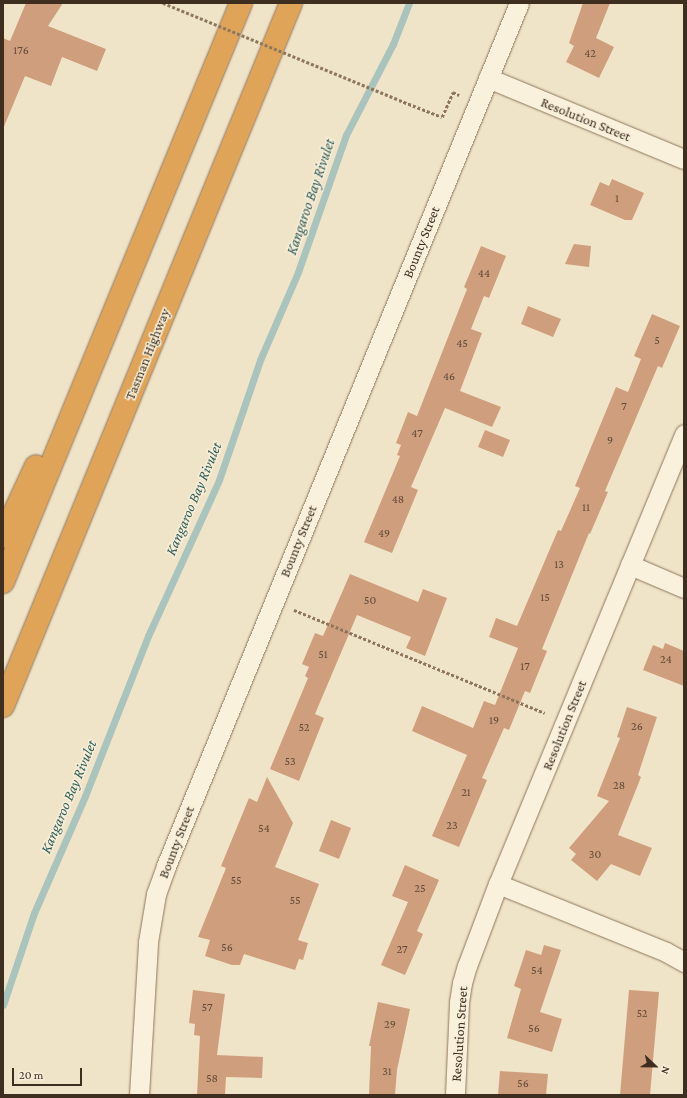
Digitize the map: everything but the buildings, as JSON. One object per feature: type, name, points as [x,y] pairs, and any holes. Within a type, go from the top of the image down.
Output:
[{"type":"highway","points":[[3,582],[176,157],[241,3]]},
{"type":"highway","name":"Tasman Highway","points":[[3,706],[291,3]]},
{"type":"highway","points":[[3,537],[176,157]]},
{"type":"street","name":"Bounty Street","points":[[139,1095],[144,980],[148,942],[156,894],[273,601],[519,3]]},
{"type":"street","name":"Resolution Street","points":[[488,78],[684,159]]},
{"type":"street","name":"Resolution Street","points":[[455,1095],[462,983],[498,884],[684,434]]},
{"type":"street","points":[[630,565],[684,588]]},
{"type":"street","points":[[498,884],[666,952],[684,962]]},
{"type":"path","points":[[163,3],[442,117],[452,92],[478,103]]},
{"type":"path","points":[[273,601],[566,722]]},
{"type":"waterway","name":"Kangaroo Bay Rivulet","points":[[3,1005],[34,913],[85,796],[148,636],[219,480],[260,360],[298,272],[346,135],[393,44],[409,3]]}]
